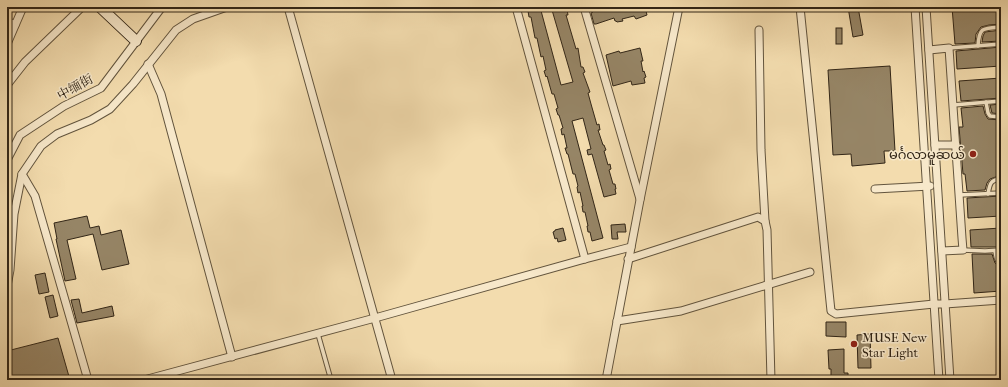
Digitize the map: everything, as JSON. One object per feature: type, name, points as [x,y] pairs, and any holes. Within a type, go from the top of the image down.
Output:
[{"type":"street","points":[[7,44],[23,7]]},
{"type":"street","points":[[7,85],[26,62],[82,7]]},
{"type":"street","points":[[100,7],[136,41]]},
{"type":"street","name":"中缅街","points":[[7,160],[20,136],[64,106],[101,88],[162,7]]},
{"type":"street","points":[[7,286],[10,270],[14,214],[22,174],[42,146],[57,134],[91,120],[110,109],[133,84],[176,30],[193,19],[227,7]]},
{"type":"street","points":[[288,7],[392,380]]},
{"type":"street","points":[[516,7],[585,259]]},
{"type":"street","points":[[584,7],[640,200]]},
{"type":"street","points":[[606,380],[628,259],[679,7]]},
{"type":"street","points":[[800,7],[831,311],[836,314],[934,304],[1001,300]]},
{"type":"street","points":[[914,7],[939,380]]},
{"type":"street","points":[[926,7],[950,380]]},
{"type":"street","points":[[7,21],[15,25]]},
{"type":"street","points":[[759,30],[761,150],[765,221],[767,230],[771,380]]},
{"type":"street","points":[[929,50],[949,48],[963,250],[942,251]]},
{"type":"street","points":[[148,64],[161,94],[232,357]]},
{"type":"street","points":[[935,145],[956,145]]},
{"type":"street","points":[[22,174],[35,196],[88,380]]},
{"type":"street","points":[[875,189],[938,185]]},
{"type":"street","points":[[628,259],[758,217],[765,221]]},
{"type":"street","points":[[144,380],[318,334],[631,247]]},
{"type":"street","points":[[617,321],[681,311],[810,272]]},
{"type":"lane","points":[[978,46],[981,30],[986,28],[1001,27]]},
{"type":"lane","points":[[949,48],[1001,44]]},
{"type":"lane","points":[[953,104],[1001,101]]},
{"type":"lane","points":[[986,102],[990,116],[1001,117]]},
{"type":"lane","points":[[988,194],[990,184],[993,180],[1001,178]]},
{"type":"lane","points":[[959,195],[1001,193]]},
{"type":"lane","points":[[963,250],[1001,250]]},
{"type":"lane","points":[[995,251],[996,259],[1001,264]]},
{"type":"lane","points":[[318,334],[331,380]]},
{"type":"building","points":[[528,7],[540,7],[561,85],[573,82],[552,10],[563,7],[565,10],[567,9],[568,15],[566,15],[576,49],[578,48],[581,67],[583,67],[585,72],[583,73],[590,92],[588,93],[597,125],[599,124],[600,130],[598,130],[606,150],[604,151],[608,165],[610,164],[611,169],[609,170],[616,189],[616,194],[604,197],[592,154],[588,155],[587,150],[591,149],[583,118],[572,121],[603,238],[592,241],[590,232],[588,232],[580,192],[578,193],[575,174],[573,174],[565,148],[567,148],[564,134],[562,135],[561,129],[563,128],[556,109],[558,108],[554,94],[552,94],[544,71],[546,70],[543,56],[541,57],[537,38],[535,38],[531,17],[529,17]]},
{"type":"building","points":[[611,7],[645,7],[647,15],[636,19],[634,16],[617,22],[614,18],[594,24],[591,13],[593,12],[592,10],[598,8],[599,11]]},
{"type":"building","points":[[848,7],[858,7],[863,35],[853,37]]},
{"type":"building","points":[[952,7],[1001,7],[1001,24],[981,27],[976,34],[975,43],[955,44]]},
{"type":"building","points":[[836,28],[842,28],[842,44],[836,44]]},
{"type":"building","points":[[1001,30],[1001,41],[982,42],[985,32]]},
{"type":"building","points":[[1001,47],[1001,66],[957,69],[956,51]]},
{"type":"building","points":[[640,48],[643,61],[641,61],[643,72],[644,71],[646,77],[644,78],[645,83],[632,85],[631,81],[613,86],[606,55],[619,51],[620,53]]},
{"type":"building","points":[[890,66],[895,151],[884,151],[885,163],[852,166],[851,154],[833,155],[828,70]]},
{"type":"building","points":[[1001,78],[1001,98],[961,101],[959,81]]},
{"type":"building","points":[[1001,104],[1001,114],[992,113],[990,105]]},
{"type":"building","points":[[983,106],[988,119],[1001,120],[1001,175],[990,179],[985,190],[967,191],[965,174],[963,174],[959,127],[963,127],[961,108]]},
{"type":"building","points":[[1001,196],[1001,216],[968,218],[967,198]]},
{"type":"building","points":[[87,216],[90,228],[99,226],[101,235],[121,230],[129,264],[102,270],[93,234],[67,240],[76,279],[65,281],[54,223]]},
{"type":"building","points":[[625,224],[626,232],[617,232],[618,239],[612,239],[611,225]]},
{"type":"building","points":[[563,228],[566,240],[558,242],[557,238],[555,239],[553,232]]},
{"type":"building","points":[[1001,228],[1001,247],[971,247],[970,230]]},
{"type":"building","points":[[972,254],[992,254],[995,263],[1001,267],[1001,291],[974,293]]},
{"type":"building","points":[[45,273],[49,292],[39,294],[35,275]]},
{"type":"building","points":[[53,295],[58,316],[50,318],[45,297]]},
{"type":"building","points":[[79,299],[82,313],[112,306],[114,316],[77,323],[71,300]]},
{"type":"building","points":[[826,322],[846,322],[846,337],[826,336]]},
{"type":"building","points":[[870,334],[871,368],[858,368],[857,335]]},
{"type":"building","points":[[58,338],[70,380],[7,380],[7,351]]},
{"type":"building","points":[[844,349],[844,373],[848,373],[848,380],[831,380],[828,350]]},
{"type":"place","name":"မင်္ဂလာမူဆယ်","points":[[973,154]]},
{"type":"place","name":"MUSE New Star Light","points":[[854,344]]}]
